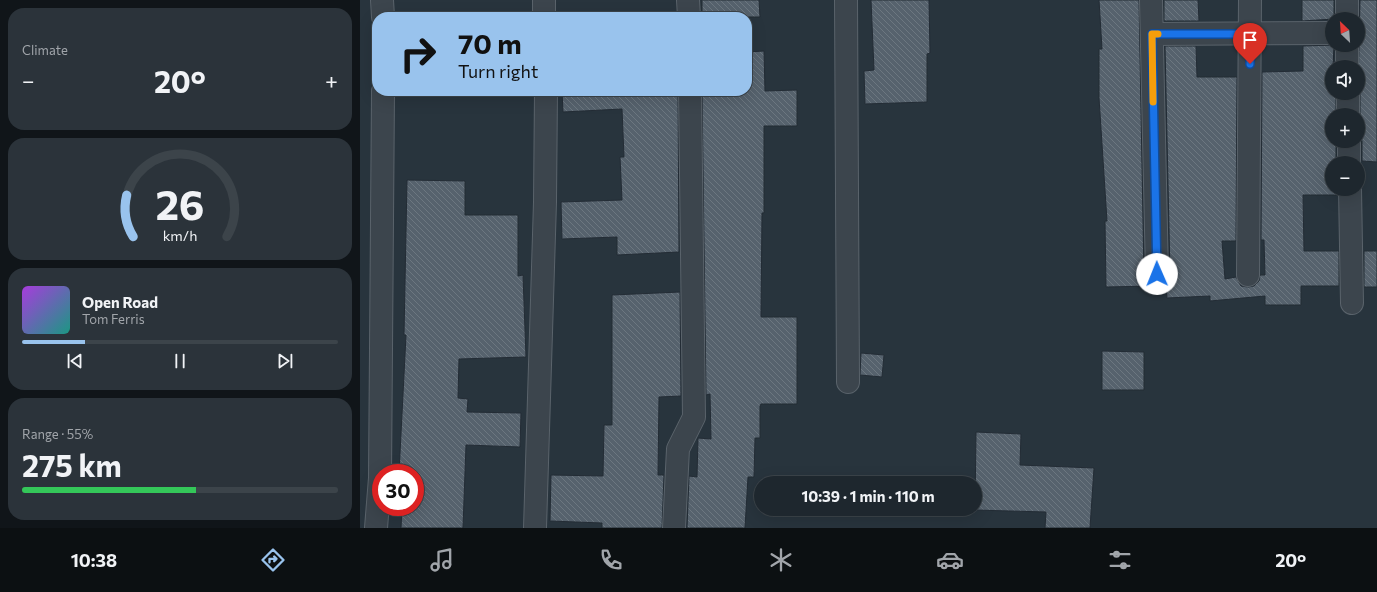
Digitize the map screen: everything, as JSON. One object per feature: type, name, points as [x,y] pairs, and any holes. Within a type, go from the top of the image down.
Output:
[{"type":"street","points":[[382,0],[382,12]]},
{"type":"street","points":[[544,0],[544,12]]},
{"type":"street","points":[[688,0],[689,12]]},
{"type":"street","points":[[846,0],[848,382]]},
{"type":"street","points":[[1151,0],[1157,274]]},
{"type":"street","points":[[1248,275],[1251,34],[1250,0]]},
{"type":"street","points":[[1347,0],[1347,12]]},
{"type":"street","points":[[1152,34],[1325,33]]},
{"type":"street","points":[[376,528],[380,478],[383,96]]},
{"type":"street","points":[[535,528],[545,195],[546,96]]},
{"type":"street","points":[[674,528],[678,449],[694,417],[690,96]]},
{"type":"street","points":[[1350,196],[1352,303]]},
{"type":"building","points":[[702,0],[759,0],[760,17],[752,17],[752,12],[702,12]]},
{"type":"building","points":[[871,0],[929,0],[930,53],[927,54],[927,102],[865,104],[864,71],[874,70]]},
{"type":"building","points":[[1099,0],[1139,0],[1144,275],[1147,282],[1153,286],[1106,287],[1105,221],[1107,221],[1099,98],[1099,49],[1102,49]]},
{"type":"building","points":[[1164,0],[1198,0],[1199,21],[1164,21]]},
{"type":"building","points":[[1302,0],[1334,0],[1334,12],[1325,12],[1325,20],[1302,21]]},
{"type":"building","points":[[1360,0],[1377,0],[1377,162],[1365,161],[1365,156],[1362,156],[1362,148],[1365,148],[1365,108],[1360,108],[1360,100],[1365,100],[1365,60],[1359,60],[1359,52],[1365,52],[1365,12],[1360,12]]},
{"type":"building","points":[[1325,45],[1325,52],[1334,52],[1333,60],[1325,60],[1325,100],[1336,100],[1336,108],[1325,108],[1325,148],[1336,148],[1336,156],[1325,156],[1325,195],[1303,195],[1304,251],[1339,251],[1339,286],[1301,286],[1301,305],[1265,305],[1265,296],[1210,301],[1210,296],[1167,298],[1166,286],[1162,286],[1168,281],[1170,275],[1165,46],[1196,46],[1197,77],[1237,77],[1236,241],[1222,241],[1225,279],[1236,277],[1241,286],[1248,287],[1254,286],[1259,281],[1260,275],[1265,275],[1264,240],[1261,240],[1262,72],[1303,71],[1303,46]]},
{"type":"building","points":[[764,51],[765,91],[797,90],[797,126],[764,126],[764,213],[762,213],[761,317],[797,317],[797,404],[761,404],[760,406],[760,438],[755,438],[754,477],[748,477],[745,528],[687,528],[689,476],[697,477],[698,438],[711,439],[710,394],[706,395],[702,96],[752,96],[752,52]]},
{"type":"building","points":[[562,96],[678,96],[679,252],[617,255],[617,237],[562,239],[561,202],[622,200],[620,157],[624,157],[622,109],[563,112]]},
{"type":"building","points":[[407,180],[465,181],[465,215],[518,215],[518,276],[523,275],[526,357],[459,359],[458,398],[468,399],[467,412],[521,413],[520,447],[466,445],[463,528],[401,528],[402,516],[424,516],[424,464],[399,464],[406,335],[404,335]]},
{"type":"building","points":[[1364,251],[1377,251],[1377,287],[1364,287]]},
{"type":"building","points":[[680,292],[681,396],[659,397],[658,475],[664,475],[662,528],[602,528],[602,523],[550,521],[551,475],[603,476],[604,425],[612,425],[612,295]]},
{"type":"building","points":[[1102,351],[1144,352],[1144,390],[1102,390]]},
{"type":"building","points":[[861,353],[884,355],[882,377],[860,375]]},
{"type":"building","points":[[976,432],[1021,434],[1020,465],[1094,468],[1090,528],[1045,528],[1046,512],[982,510],[982,476],[975,476]]},
{"type":"slow traffic","points":[[1153,102],[1152,34],[1158,34]]},
{"type":"route","points":[[1157,274],[1152,34],[1251,34],[1250,64]]}]
